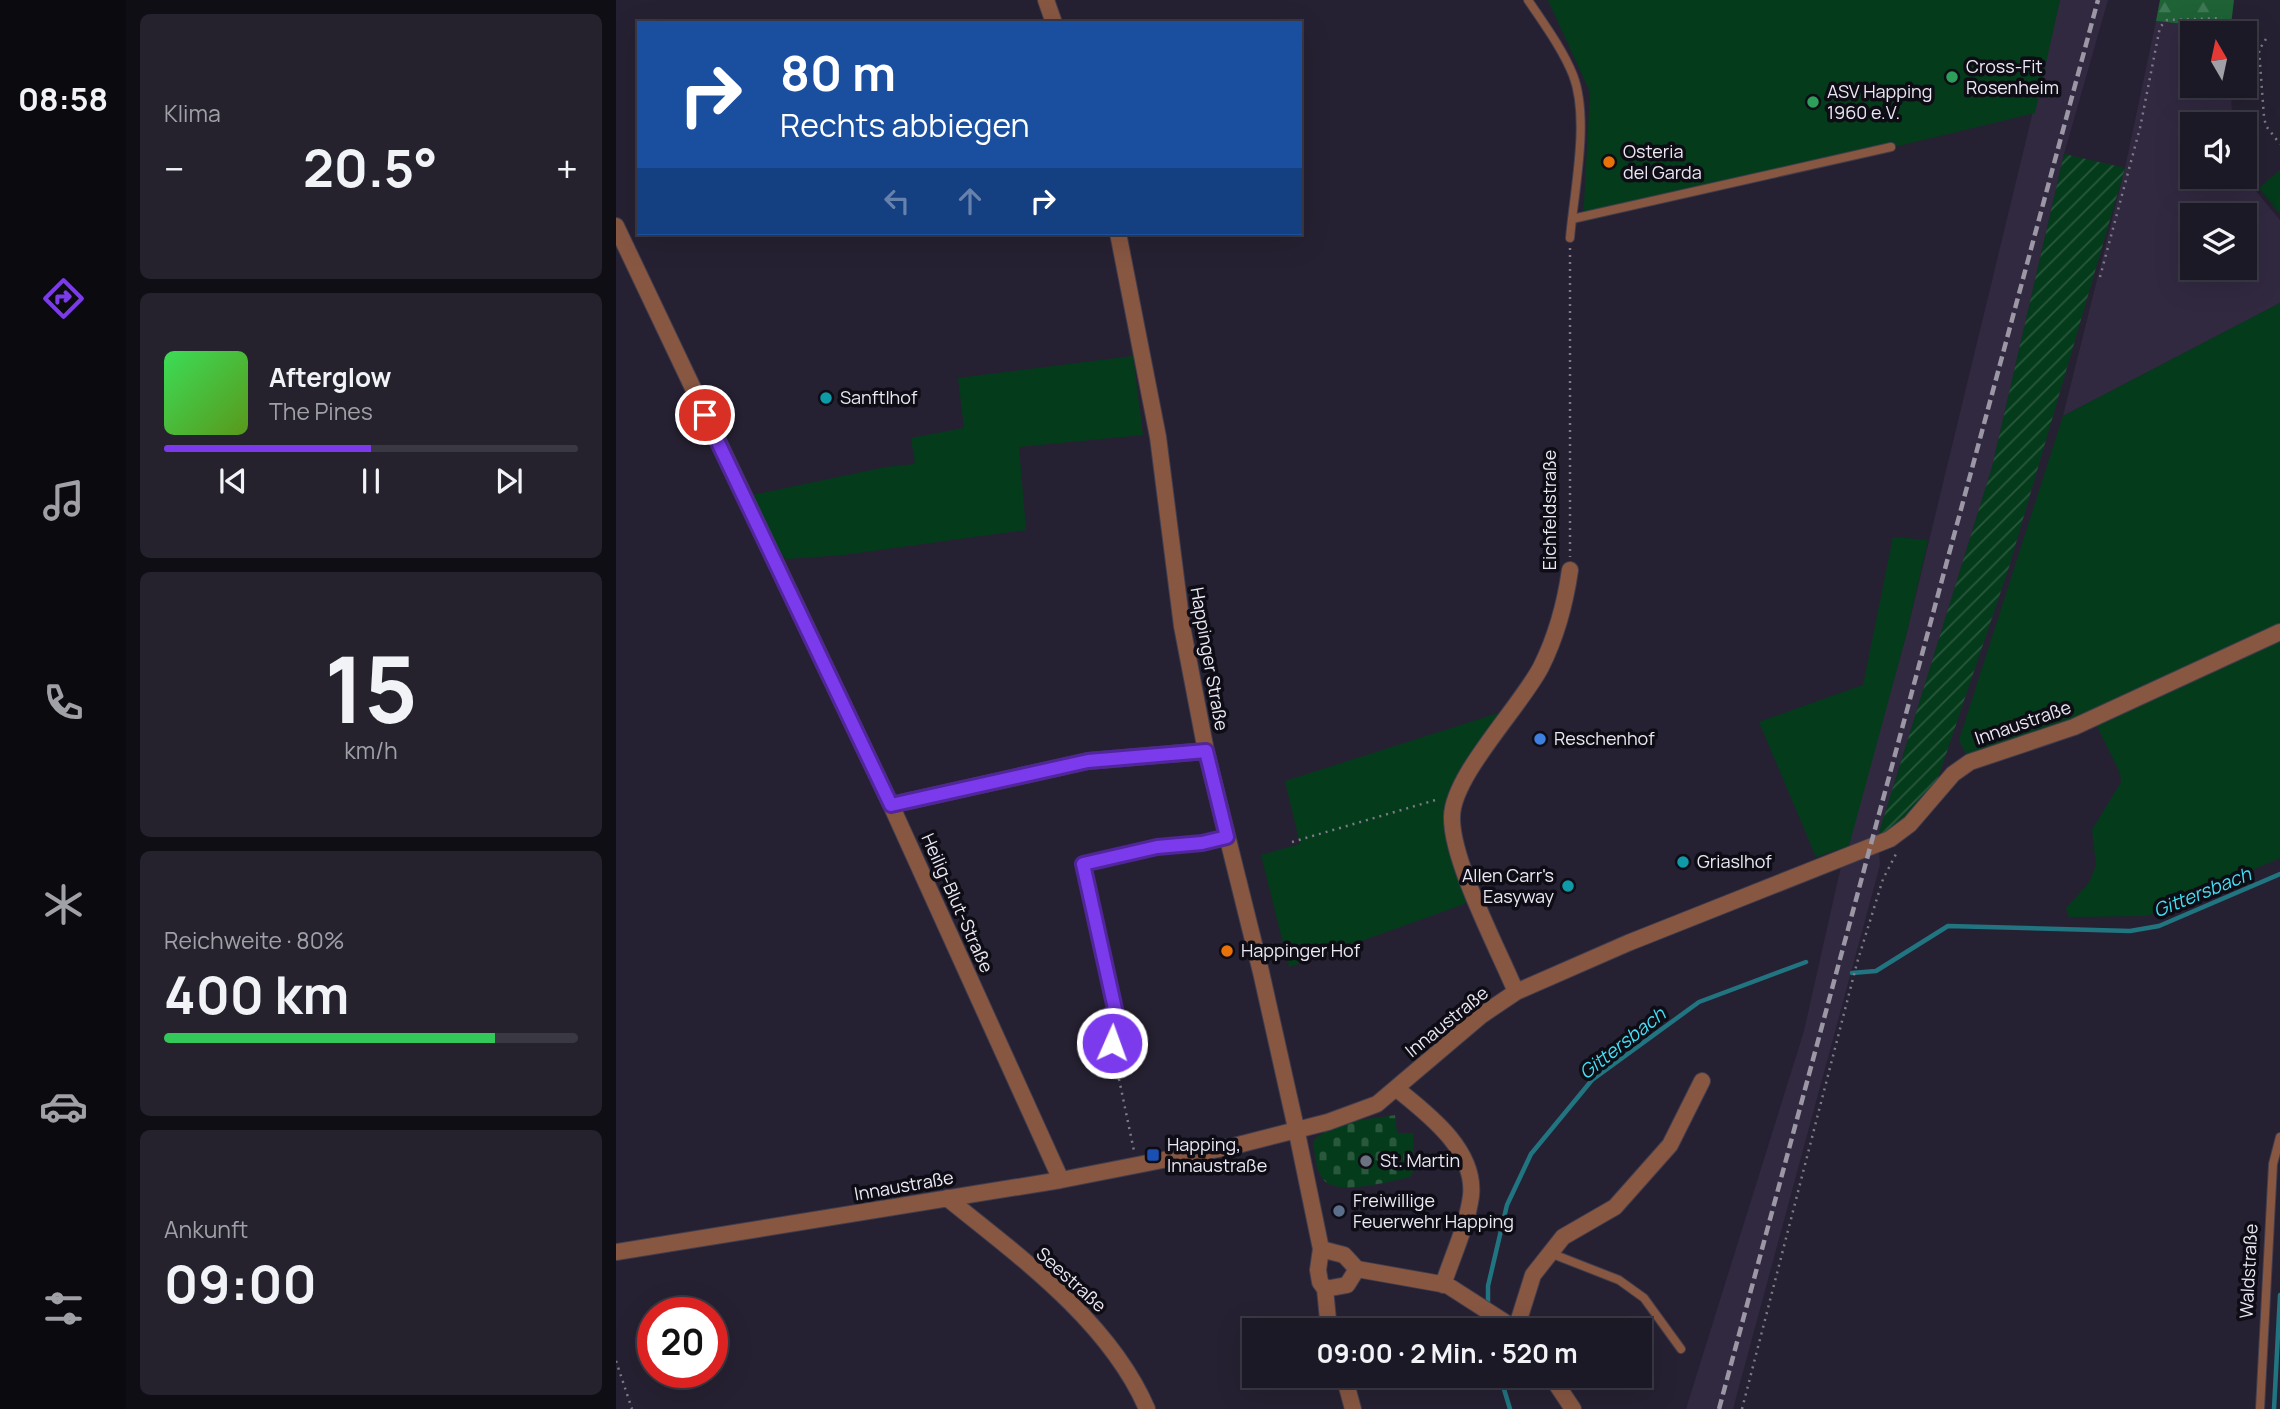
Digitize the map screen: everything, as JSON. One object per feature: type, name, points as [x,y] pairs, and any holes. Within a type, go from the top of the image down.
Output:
[{"type":"street","points":[[1046,0],[1053,21]]},
{"type":"street","name":"Heilig-Blut-Straße","points":[[616,226],[891,805],[1060,1180]]},
{"type":"street","name":"Happinger Straße","points":[[1118,235],[1157,437],[1182,626],[1206,751],[1296,1128],[1321,1249],[1318,1270],[1325,1289],[1328,1318]]},
{"type":"street","name":"Eichfeldstraße","points":[[1516,992],[1462,866],[1452,815],[1459,793],[1472,768],[1540,668],[1562,620],[1570,570]]},
{"type":"street","name":"Innaustraße","points":[[616,1252],[1138,1166],[1234,1146],[1296,1128],[1328,1122],[1377,1104],[1482,1015],[1516,992],[1628,943],[1859,853],[1899,834],[1925,808],[1943,784],[1970,762],[2074,727],[2280,632]]},
{"type":"street","points":[[891,805],[1088,761],[1206,751]]},
{"type":"street","points":[[1519,1318],[1533,1275],[1563,1237],[1615,1207],[1670,1145],[1702,1081]]},
{"type":"street","points":[[1397,1089],[1444,1129],[1468,1167],[1471,1195],[1443,1285]]},
{"type":"street","name":"Seestraße","points":[[947,1198],[998,1239],[1103,1335],[1147,1409]]},
{"type":"street","points":[[1321,1249],[1344,1255],[1357,1269],[1443,1285],[1500,1318]]},
{"type":"street","points":[[1325,1289],[1347,1285],[1357,1269]]},
{"type":"street","points":[[1347,1388],[1353,1409]]},
{"type":"street","points":[[1559,1388],[1573,1409]]},
{"type":"lane","points":[[1528,0],[1574,76],[1580,131],[1570,238]]},
{"type":"lane","points":[[1572,219],[1891,147]]},
{"type":"lane","points":[[1117,1069],[1108,1018],[1115,1009],[1083,864],[1157,847],[1202,843],[1227,837]]},
{"type":"lane","name":"Waldstraße","points":[[2260,1409],[2273,1164],[2280,1137]]},
{"type":"lane","points":[[1550,1253],[1619,1280],[1644,1298],[1681,1349]]},
{"type":"path","points":[[2100,277],[2140,128],[2160,27],[2167,20],[2222,18]]},
{"type":"path","points":[[2266,39],[2259,50],[2264,117],[2266,126],[2280,144]]},
{"type":"path","name":"Eichfeldstraße","points":[[1570,238],[1570,570]]},
{"type":"path","points":[[1292,842],[1459,793]]},
{"type":"path","points":[[1742,1409],[1857,963],[1883,879],[1899,850],[1899,834]]},
{"type":"path","points":[[1117,1069],[1138,1166]]},
{"type":"path","points":[[616,1361],[632,1409]]},
{"type":"shaded area","points":[[2060,0],[2108,0],[2064,154],[1992,467],[1878,836],[1880,865],[1733,1409],[1686,1409],[1804,1031],[1839,875],[1906,636]]},
{"type":"shaded area","points":[[2156,21],[2180,24],[2180,98],[2231,98],[2232,112],[2180,112],[2180,189],[2254,189],[2280,220],[2280,303],[2063,416],[2125,168]]},
{"type":"green space","name":"ASV Happing 1960 e.V.","points":[[1548,0],[2060,0],[2035,113],[1583,222],[1590,92]]},
{"type":"green space","points":[[2160,0],[2234,0],[2231,21],[2180,21],[2180,24],[2156,21]]},
{"type":"green space","points":[[2064,154],[2125,168],[2009,567],[1937,781],[1897,826],[1878,836],[1992,467]]},
{"type":"green space","points":[[2280,170],[2280,214],[2259,188]]},
{"type":"green space","points":[[2280,303],[2280,624],[2119,702],[2040,732],[1966,754],[1959,740],[2063,416]]},
{"type":"green space","points":[[1133,356],[1143,435],[1019,447],[1026,530],[843,555],[786,559],[767,534],[753,495],[886,467],[915,464],[911,438],[964,428],[958,378]]},
{"type":"green space","points":[[1893,537],[1928,540],[1906,636],[1849,846],[1816,857],[1759,722],[1863,685]]},
{"type":"green space","points":[[2280,638],[2280,858],[2147,916],[2069,917],[2066,908],[2089,883],[2096,865],[2092,830],[2121,782],[2120,773],[2096,724]]},
{"type":"green space","points":[[1505,711],[1447,817],[1467,903],[1289,967],[1261,855],[1300,844],[1285,781]]},
{"type":"green space","points":[[1395,1115],[1397,1133],[1413,1133],[1414,1170],[1410,1177],[1351,1187],[1339,1187],[1323,1179],[1317,1166],[1313,1141],[1341,1125]]},
{"type":"waterway","name":"Gittersbach","points":[[1852,973],[1876,971],[1948,926],[2130,931],[2159,926],[2280,874]]},
{"type":"waterway","name":"Gittersbach","points":[[1488,1305],[1488,1286],[1507,1205],[1531,1154],[1592,1080],[1699,1002],[1806,962]]},
{"type":"waterway","points":[[2274,1409],[2280,1295]]},
{"type":"waterway","name":"Gittersbach","points":[[1504,1388],[1510,1409]]},
{"type":"railway","points":[[1719,1409],[2098,0]]},
{"type":"place","name":"Cross-Fit Rosenheim","points":[[1952,77]]},
{"type":"place","name":"ASV Happing 1960 e.V.","points":[[1813,102]]},
{"type":"place","name":"Osteria del Garda","points":[[1609,162]]},
{"type":"place","name":"Sanftlhof","points":[[826,398]]},
{"type":"place","name":"Reschenhof","points":[[1540,739]]},
{"type":"place","name":"Griaslhof","points":[[1683,862]]},
{"type":"place","name":"Allen Carr's Easyway","points":[[1568,886]]},
{"type":"place","name":"Happinger Hof","points":[[1227,951]]},
{"type":"place","name":"Happing, Innaustraße","points":[[1153,1155]]},
{"type":"place","name":"St. Martin","points":[[1366,1161]]},
{"type":"place","name":"Freiwillige Feuerwehr Happing","points":[[1339,1211]]},
{"type":"route","points":[[705,415],[891,805],[1001,778],[1088,761],[1206,751],[1227,837],[1202,843],[1157,847],[1083,864],[1115,1009],[1108,1018],[1112,1043]]}]
